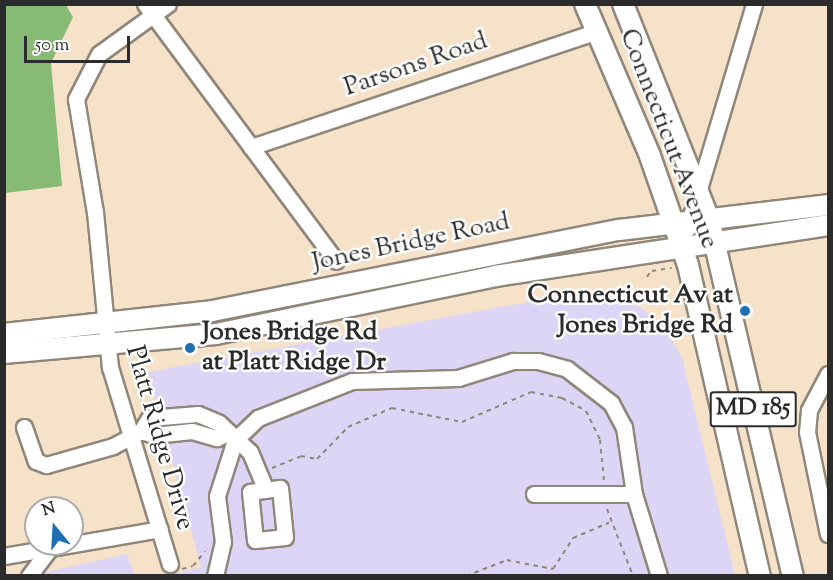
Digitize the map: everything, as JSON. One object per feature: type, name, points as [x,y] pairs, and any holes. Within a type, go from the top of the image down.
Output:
[{"type":"main road","name":"Connecticut Avenue","points":[[585,4],[691,220],[714,242],[793,576]]},
{"type":"main road","name":"Connecticut Avenue","points":[[623,4],[699,190],[682,247],[760,576]]},
{"type":"main road","name":"Jones Bridge Road","points":[[4,334],[104,326],[212,311],[691,220],[828,205]]},
{"type":"main road","name":"Jones Bridge Road","points":[[4,353],[108,347],[216,334],[495,276],[828,225]]},
{"type":"street","name":"Platt Ridge Drive","points":[[168,4],[148,9],[99,54],[76,99],[95,212],[104,326],[108,347],[136,433],[160,530],[172,567]]},
{"type":"street","points":[[699,190],[754,4]]},
{"type":"street","points":[[148,9],[336,261]]},
{"type":"street","name":"Parsons Road","points":[[251,147],[598,31]]},
{"type":"street","points":[[24,427],[40,464],[113,446],[136,433],[154,435],[192,430],[216,438],[230,437],[285,404],[352,381],[458,378],[513,361],[538,361],[567,369],[611,403],[624,427],[634,494],[659,576]]},
{"type":"street","points":[[828,374],[809,410],[807,432],[828,534]]},
{"type":"street","points":[[230,437],[260,470],[266,490]]},
{"type":"street","points":[[215,576],[223,542],[218,496],[230,437]]},
{"type":"street","points":[[534,494],[604,497],[634,494]]},
{"type":"street","points":[[84,543],[160,530]]},
{"type":"street","points":[[4,556],[24,553]]},
{"type":"street","points":[[29,576],[44,556]]},
{"type":"path","points":[[652,271],[672,268]]},
{"type":"path","points":[[260,470],[301,456],[317,459],[348,427],[392,408],[462,422],[531,392],[561,398],[586,411],[600,440],[604,497],[610,523],[633,576]]},
{"type":"path","points":[[466,575],[507,561],[554,568],[573,538],[610,523]]},
{"type":"path","points":[[172,567],[193,566],[208,544]]},
{"type":"shaded area","points":[[588,291],[640,307],[664,326],[682,357],[735,575],[171,575],[201,567],[148,372]]},
{"type":"shaded area","points":[[127,554],[134,575],[28,576]]},
{"type":"green space","points":[[4,5],[66,5],[73,17],[51,63],[62,186],[5,193]]},
{"type":"place","name":"Connecticut Av at Jones Bridge Rd","points":[[745,311]]},
{"type":"place","name":"Jones Bridge Rd at Platt Ridge Dr","points":[[190,348]]}]
